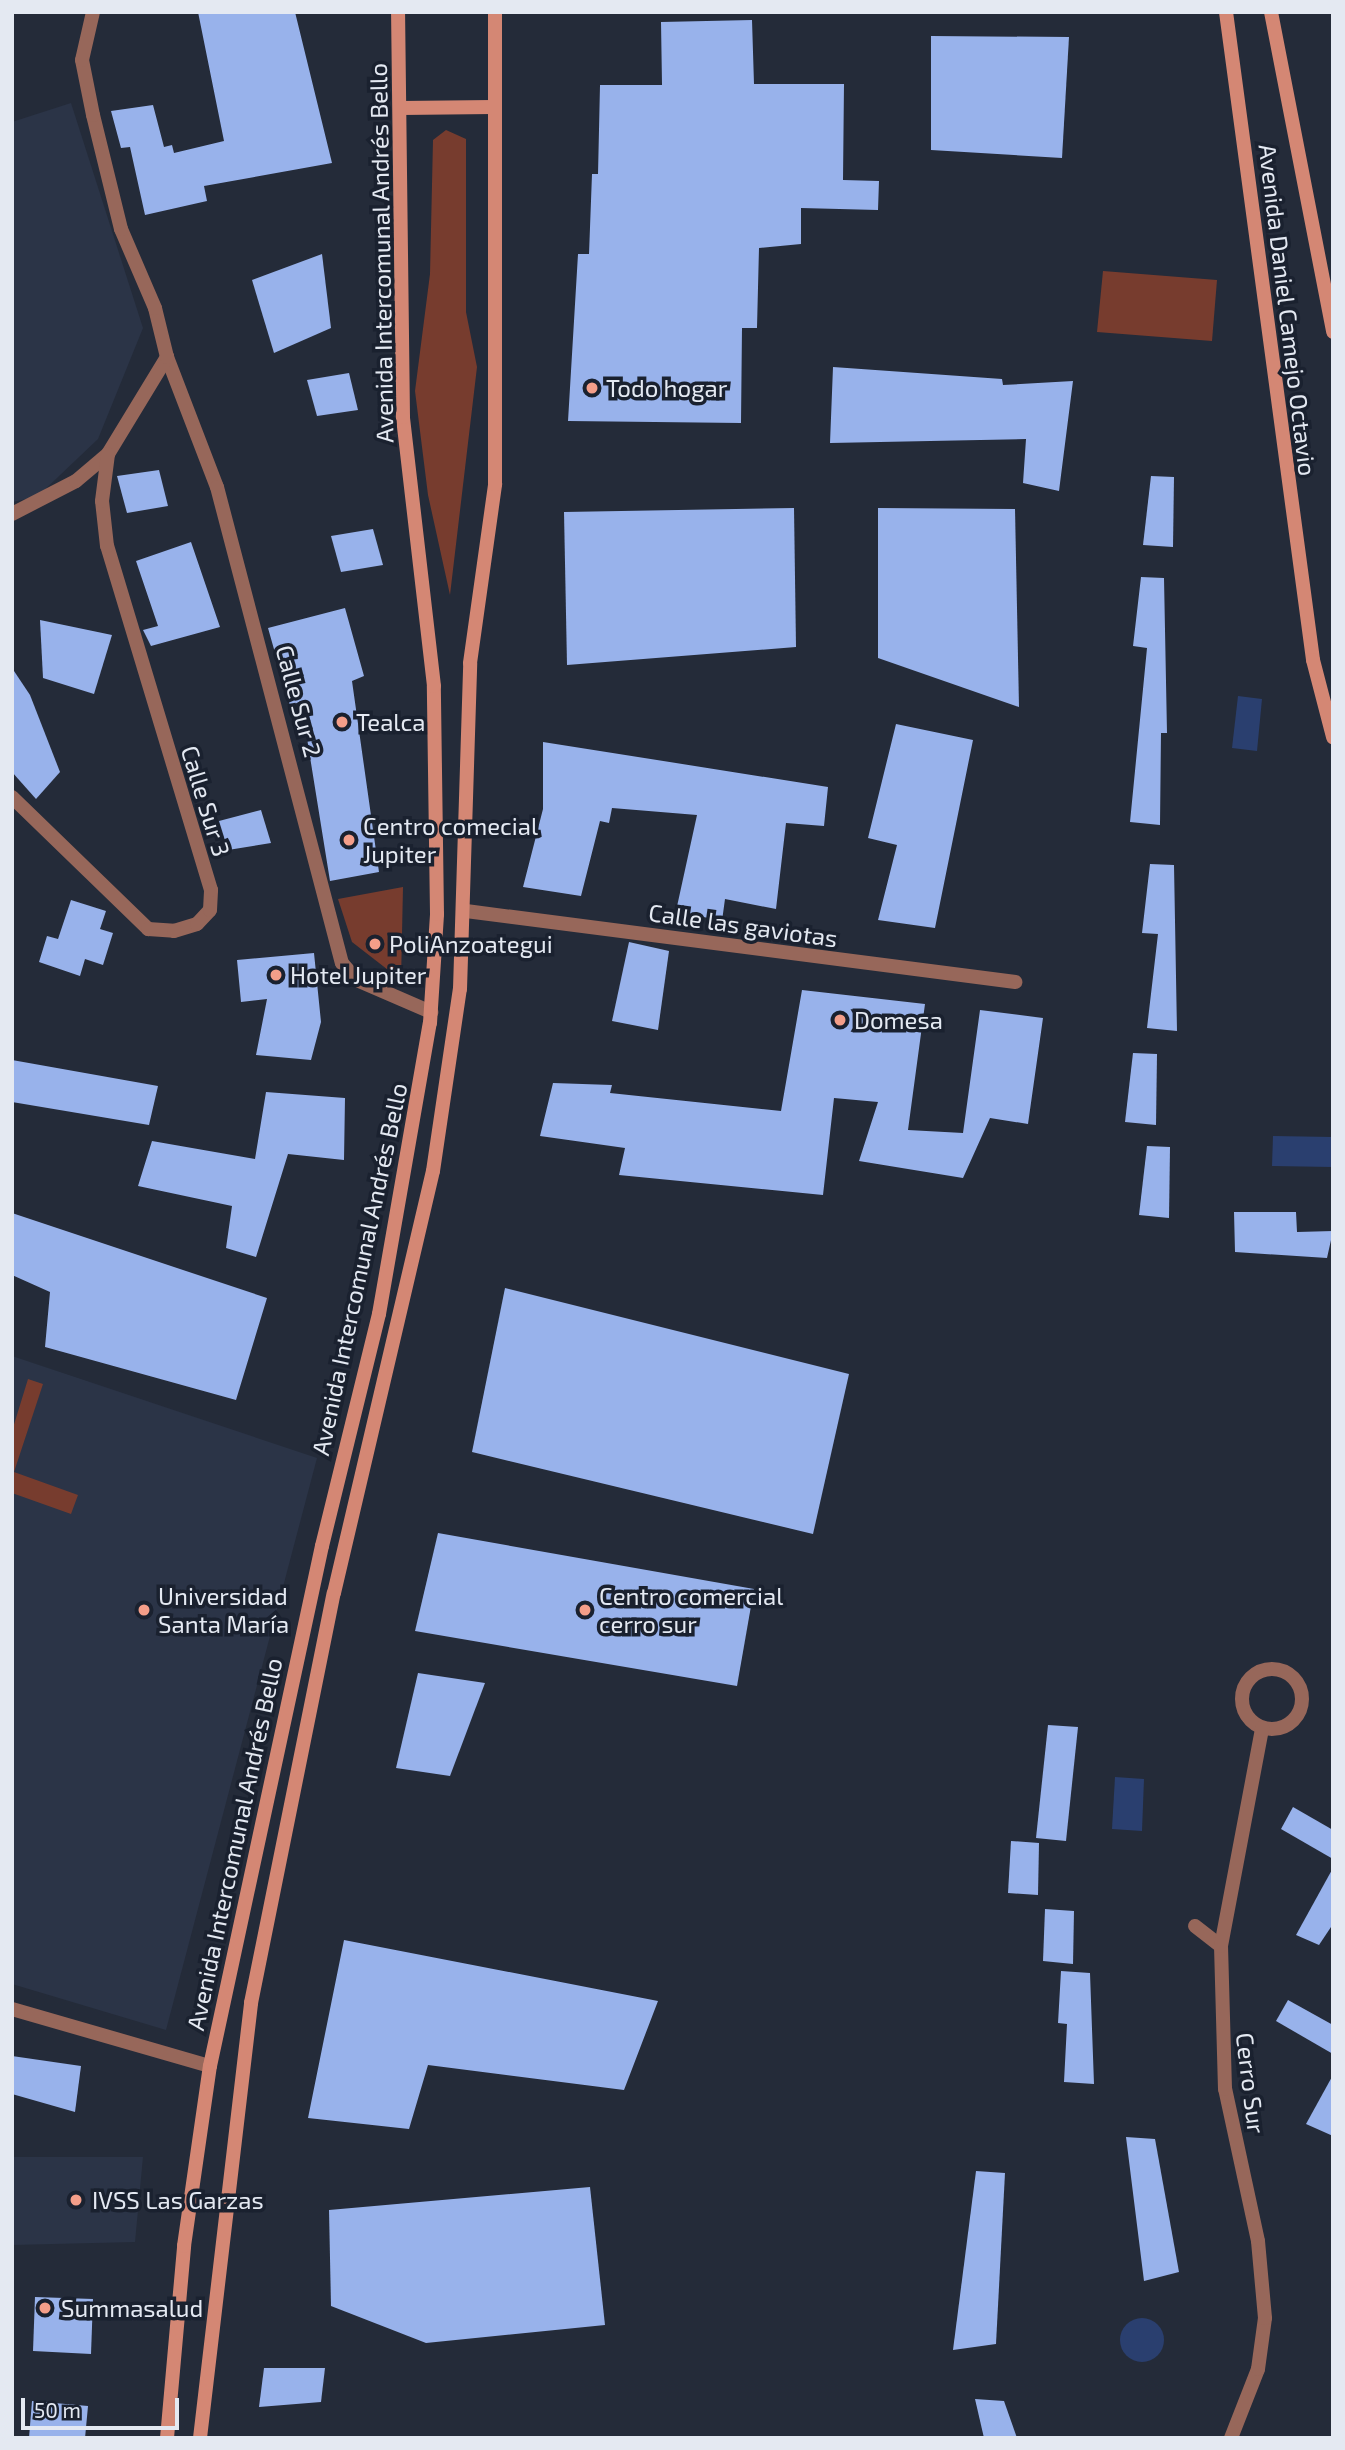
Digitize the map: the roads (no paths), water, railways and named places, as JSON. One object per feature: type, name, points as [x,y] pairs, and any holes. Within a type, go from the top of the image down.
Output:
[{"type":"main road","name":"Avenida Intercomunal Andrés Bello","points":[[167,2438],[186,2233],[210,2067],[322,1546],[381,1302],[431,1012],[437,914],[434,686],[403,408],[398,12]]},
{"type":"main road","name":"Avenida Intercomunal Andrés Bello","points":[[200,2438],[251,2003],[334,1593],[433,1171],[453,1049],[466,911],[470,663],[495,484],[495,12]]},
{"type":"main road","name":"Avenida Daniel Camejo Octavio","points":[[1226,12],[1313,660],[1333,737]]},
{"type":"main road","name":"Avenida Daniel Camejo Octavio","points":[[1270,12],[1333,332]]},
{"type":"main road","points":[[401,108],[493,107]]},
{"type":"street","name":"Calle Sur 2","points":[[93,12],[82,60],[121,229],[155,308],[167,357],[216,487],[342,963],[357,980],[431,1012]]},
{"type":"street","points":[[12,514],[76,481],[108,454],[167,357]]},
{"type":"street","name":"Calle Sur 3","points":[[12,797],[148,929],[174,931],[197,924],[210,910],[211,890],[107,546],[103,501],[108,454]]},
{"type":"street","name":"Calle las gaviotas","points":[[466,911],[1015,982]]},
{"type":"street","points":[[1279,1670],[1300,1688],[1301,1708],[1290,1724],[1262,1728],[1246,1715],[1241,1695],[1250,1677],[1279,1670]]},
{"type":"street","name":"Cerro Sur","points":[[1231,2438],[1258,2369],[1265,2318],[1258,2241],[1225,2089],[1221,1946],[1262,1728]]},
{"type":"street","points":[[1195,1926],[1221,1946]]},
{"type":"street","points":[[12,2009],[210,2067]]},
{"type":"water","points":[[1238,696],[1262,699],[1257,751],[1232,748]]},
{"type":"water","points":[[1273,1136],[1333,1137],[1333,1167],[1272,1166]]},
{"type":"water","points":[[1115,1777],[1144,1779],[1142,1831],[1112,1829]]},
{"type":"water","points":[[1142,2318],[1151,2319],[1158,2324],[1163,2331],[1163,2349],[1158,2356],[1151,2361],[1142,2362],[1133,2361],[1126,2356],[1121,2349],[1120,2340],[1121,2331],[1126,2324],[1133,2319]]},
{"type":"place","name":"Todo hogar","points":[[592,388]]},
{"type":"place","name":"Tealca","points":[[342,722]]},
{"type":"place","name":"Centro comecial Jupiter","points":[[349,840]]},
{"type":"place","name":"PoliAnzoategui","points":[[375,944]]},
{"type":"place","name":"Hotel Jupiter","points":[[276,975]]},
{"type":"place","name":"Domesa","points":[[840,1020]]},
{"type":"place","name":"Universidad Santa María","points":[[144,1610]]},
{"type":"place","name":"Centro comercial cerro sur","points":[[585,1610]]},
{"type":"place","name":"IVSS Las Garzas","points":[[76,2200]]},
{"type":"place","name":"Summasalud","points":[[45,2308]]}]
